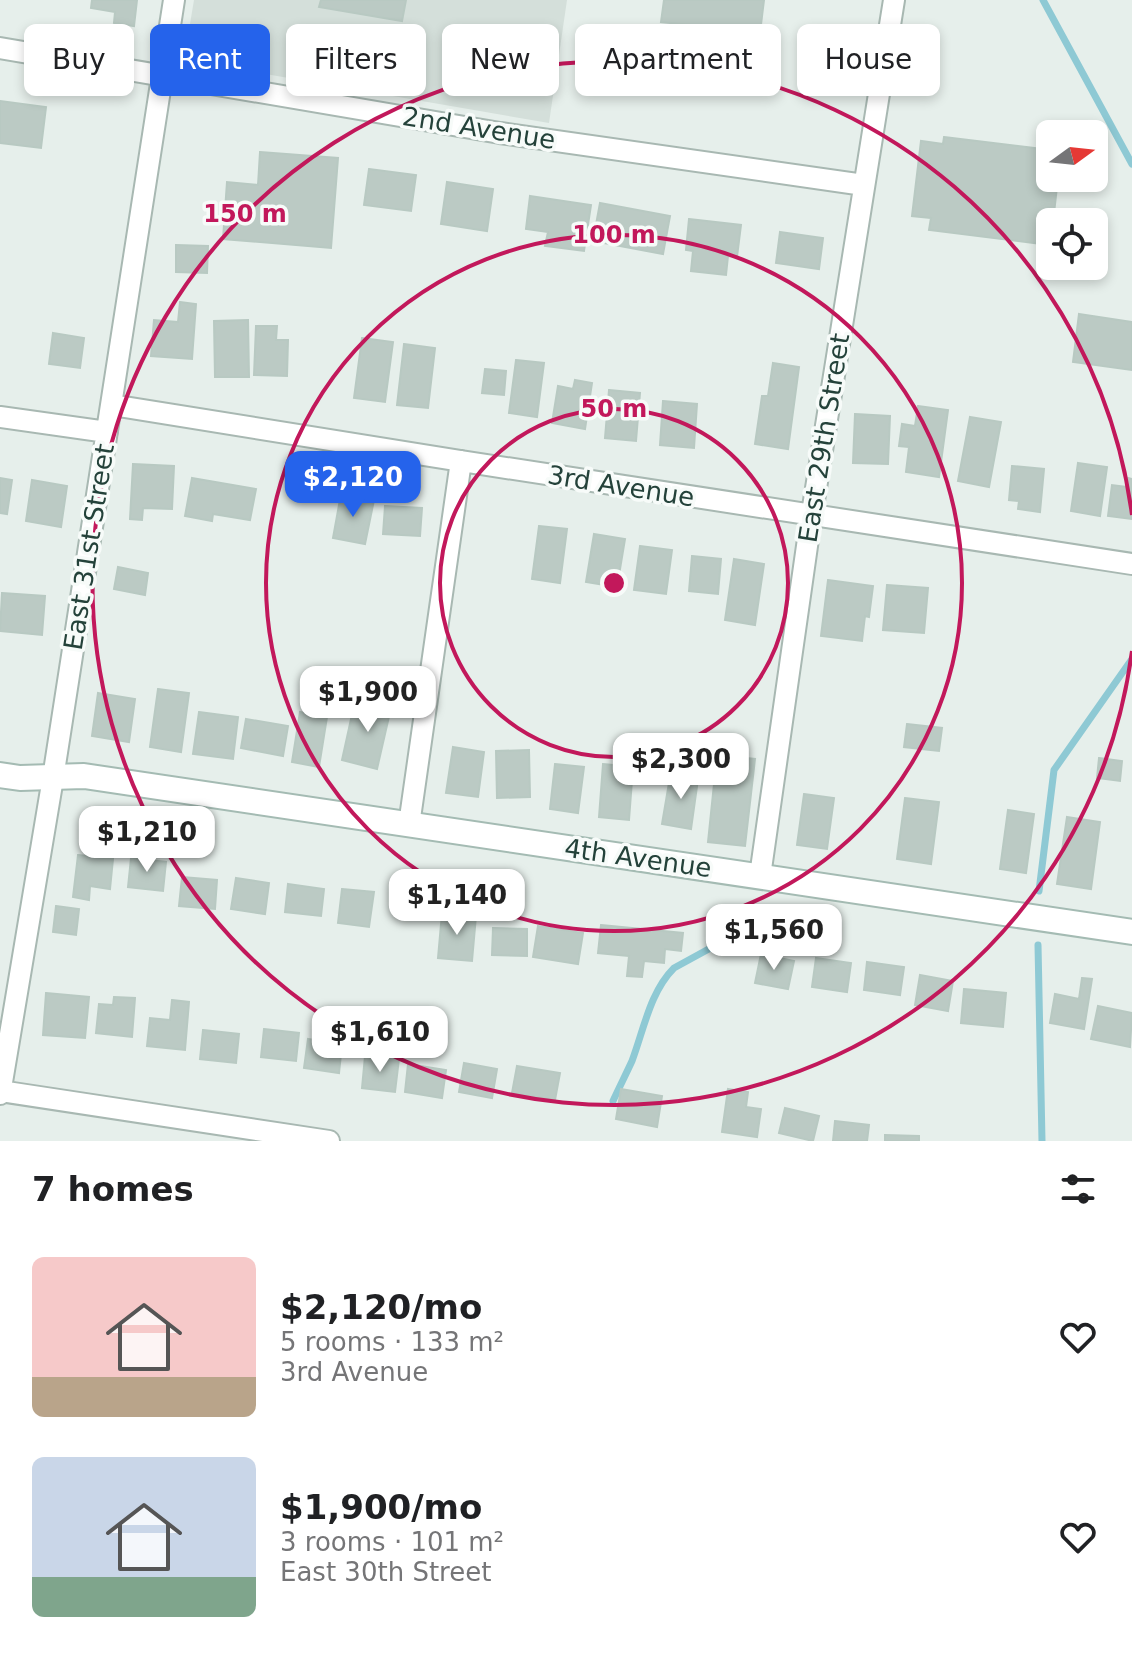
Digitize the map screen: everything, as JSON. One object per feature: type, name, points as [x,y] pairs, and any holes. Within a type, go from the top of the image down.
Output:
[{"type":"main road","name":"4th Avenue","points":[[0,775],[84,776],[1132,932]]},
{"type":"street","name":"East 31st Street","points":[[170,24],[174,0]]},
{"type":"street","name":"East 29th Street","points":[[760,876],[811,516],[894,0]]},
{"type":"street","name":"2nd Avenue","points":[[0,48],[150,73]]},
{"type":"street","name":"2nd Avenue","points":[[270,93],[500,133],[864,185]]},
{"type":"street","name":"East 31st Street","points":[[0,1092],[53,778],[160,96]]},
{"type":"street","name":"3rd Avenue","points":[[112,405],[1132,564]]},
{"type":"street","points":[[0,417],[107,432]]},
{"type":"street","points":[[409,825],[461,461]]},
{"type":"street","points":[[0,1092],[329,1141]]},
{"type":"shaded area","points":[[194,0],[567,0],[559,55],[559,24],[442,24],[442,96],[553,96],[549,123],[393,96],[426,96],[426,24],[286,24],[286,78],[270,75],[270,24],[190,24]]},
{"type":"building","points":[[92,0],[137,0],[134,26],[114,23],[115,12],[91,8]]},
{"type":"building","points":[[321,0],[406,0],[402,21],[319,7]]},
{"type":"building","points":[[664,0],[764,0],[761,24],[661,22]]},
{"type":"building","points":[[0,101],[46,107],[41,148],[0,143]]},
{"type":"building","points":[[944,137],[1036,148],[1036,192],[1056,192],[1055,208],[1036,208],[1036,243],[929,230],[931,218],[912,216],[921,141],[943,144]]},
{"type":"building","points":[[260,152],[338,158],[331,248],[223,239],[227,182],[258,185]]},
{"type":"building","points":[[369,169],[416,175],[411,211],[364,205]]},
{"type":"building","points":[[447,182],[493,189],[487,231],[441,224]]},
{"type":"building","points":[[530,196],[591,205],[584,251],[545,246],[548,232],[526,229]]},
{"type":"building","points":[[600,203],[670,216],[663,254],[593,241]]},
{"type":"building","points":[[689,219],[741,225],[737,257],[728,256],[726,275],[691,271],[693,251],[686,250]]},
{"type":"building","points":[[780,232],[823,238],[819,269],[776,263]]},
{"type":"building","points":[[176,245],[208,246],[207,273],[176,272]]},
{"type":"building","points":[[180,302],[196,304],[192,359],[151,356],[154,320],[178,322]]},
{"type":"building","points":[[1079,314],[1132,322],[1132,370],[1073,362]]},
{"type":"building","points":[[248,320],[249,377],[215,377],[214,321]]},
{"type":"building","points":[[256,326],[277,326],[276,340],[288,340],[287,376],[254,375]]},
{"type":"building","points":[[53,333],[84,338],[80,368],[49,364]]},
{"type":"building","points":[[362,338],[393,342],[385,402],[354,398]]},
{"type":"building","points":[[404,344],[435,348],[428,408],[397,405]]},
{"type":"building","points":[[516,360],[544,363],[537,417],[509,413]]},
{"type":"building","points":[[773,363],[799,367],[788,449],[755,444],[762,396],[768,396]]},
{"type":"building","points":[[485,369],[506,371],[504,395],[482,393]]},
{"type":"building","points":[[575,380],[592,383],[585,429],[552,423],[558,386],[573,389]]},
{"type":"building","points":[[609,390],[640,393],[636,441],[605,438]]},
{"type":"building","points":[[663,401],[697,404],[694,448],[660,445]]},
{"type":"building","points":[[918,406],[948,410],[939,477],[906,472],[909,447],[899,446],[902,424],[915,426]]},
{"type":"building","points":[[855,414],[890,416],[888,464],[853,463]]},
{"type":"building","points":[[970,417],[1001,422],[989,487],[958,481]]},
{"type":"building","points":[[1078,463],[1107,467],[1100,516],[1071,511]]},
{"type":"building","points":[[133,464],[174,466],[172,509],[143,508],[142,520],[130,519]]},
{"type":"building","points":[[1012,466],[1044,469],[1040,512],[1018,509],[1019,501],[1009,500]]},
{"type":"building","points":[[0,478],[12,480],[7,514],[0,513]]},
{"type":"building","points":[[192,478],[256,489],[250,520],[213,514],[212,521],[185,516]]},
{"type":"building","points":[[1128,478],[1132,479],[1132,519],[1108,516],[1112,485],[1127,487]]},
{"type":"building","points":[[32,480],[67,486],[61,527],[26,521]]},
{"type":"building","points":[[341,494],[374,500],[365,544],[333,538]]},
{"type":"building","points":[[385,506],[422,508],[420,536],[383,534]]},
{"type":"building","points":[[539,526],[567,529],[560,583],[532,579]]},
{"type":"building","points":[[594,534],[625,539],[617,587],[586,582]]},
{"type":"building","points":[[640,546],[672,550],[666,594],[634,590]]},
{"type":"building","points":[[692,556],[721,559],[718,594],[689,591]]},
{"type":"building","points":[[734,559],[764,564],[755,625],[725,620]]},
{"type":"building","points":[[118,567],[148,573],[145,595],[114,589]]},
{"type":"building","points":[[828,580],[873,586],[862,641],[821,636]]},
{"type":"building","points":[[887,585],[928,588],[924,633],[883,630]]},
{"type":"building","points":[[2,593],[45,596],[42,635],[0,631]]},
{"type":"building","points":[[158,689],[189,693],[181,752],[150,747]]},
{"type":"building","points":[[98,693],[135,699],[129,742],[92,736]]},
{"type":"building","points":[[373,695],[393,699],[377,769],[342,760],[353,710],[369,714]]},
{"type":"building","points":[[199,712],[238,717],[233,759],[193,754]]},
{"type":"building","points":[[300,712],[327,717],[319,767],[292,762]]},
{"type":"building","points":[[246,719],[288,726],[283,756],[241,748]]},
{"type":"building","points":[[907,724],[942,728],[939,751],[904,747]]},
{"type":"building","points":[[453,747],[484,752],[478,797],[446,793]]},
{"type":"building","points":[[529,750],[530,797],[497,798],[496,751]]},
{"type":"building","points":[[717,755],[755,759],[745,846],[708,842]]},
{"type":"building","points":[[1099,758],[1122,761],[1120,781],[1097,778]]},
{"type":"building","points":[[555,764],[584,767],[578,813],[550,809]]},
{"type":"building","points":[[603,764],[633,767],[629,820],[599,817]]},
{"type":"building","points":[[687,770],[699,772],[691,829],[662,824],[670,777],[686,780]]},
{"type":"building","points":[[804,794],[834,798],[827,849],[797,845]]},
{"type":"building","points":[[905,798],[939,802],[931,864],[897,859]]},
{"type":"building","points":[[1008,810],[1034,814],[1026,873],[1000,869]]},
{"type":"building","points":[[1067,817],[1100,822],[1091,889],[1057,884]]},
{"type":"building","points":[[78,855],[113,859],[110,889],[90,886],[89,900],[73,897]]},
{"type":"building","points":[[131,858],[166,862],[163,891],[128,887]]},
{"type":"building","points":[[182,877],[217,880],[215,909],[179,906]]},
{"type":"building","points":[[236,878],[269,883],[265,914],[231,909]]},
{"type":"building","points":[[288,884],[324,889],[321,916],[285,912]]},
{"type":"building","points":[[342,889],[374,892],[369,927],[338,923]]},
{"type":"building","points":[[56,906],[79,909],[76,935],[53,932]]},
{"type":"building","points":[[442,913],[476,916],[472,961],[438,958]]},
{"type":"building","points":[[601,925],[683,933],[681,951],[665,949],[664,963],[644,961],[642,977],[627,976],[629,956],[598,953]]},
{"type":"building","points":[[538,926],[583,933],[578,964],[533,957]]},
{"type":"building","points":[[493,928],[527,929],[527,956],[492,955]]},
{"type":"building","points":[[761,954],[794,961],[788,989],[755,983]]},
{"type":"building","points":[[816,958],[851,963],[847,992],[812,987]]},
{"type":"building","points":[[867,962],[904,967],[900,995],[864,990]]},
{"type":"building","points":[[920,975],[953,981],[948,1011],[915,1005]]},
{"type":"building","points":[[1082,978],[1092,979],[1084,1029],[1050,1023],[1055,994],[1079,999]]},
{"type":"building","points":[[964,989],[1006,993],[1003,1027],[961,1023]]},
{"type":"building","points":[[46,993],[89,997],[85,1038],[43,1035]]},
{"type":"building","points":[[114,997],[135,998],[132,1037],[96,1033],[99,1004],[113,1005]]},
{"type":"building","points":[[172,1000],[189,1002],[185,1050],[147,1046],[150,1018],[170,1020]]},
{"type":"building","points":[[1098,1006],[1132,1013],[1130,1047],[1091,1039]]},
{"type":"building","points":[[264,1029],[299,1033],[296,1061],[261,1057]]},
{"type":"building","points":[[203,1030],[239,1034],[236,1063],[200,1059]]},
{"type":"building","points":[[308,1039],[342,1044],[339,1073],[304,1068]]},
{"type":"building","points":[[365,1056],[399,1059],[395,1092],[362,1088]]},
{"type":"building","points":[[464,1063],[497,1069],[492,1098],[459,1092]]},
{"type":"building","points":[[408,1064],[446,1070],[442,1098],[405,1092]]},
{"type":"building","points":[[517,1066],[560,1073],[555,1100],[512,1093]]},
{"type":"building","points":[[621,1089],[662,1096],[657,1127],[616,1119]]},
{"type":"building","points":[[728,1089],[748,1092],[746,1107],[761,1109],[757,1137],[722,1132]]},
{"type":"building","points":[[785,1108],[819,1116],[813,1141],[779,1133]]},
{"type":"building","points":[[835,1121],[869,1125],[867,1141],[833,1141]]},
{"type":"building","points":[[885,1135],[919,1136],[919,1141],[885,1141]]},
{"type":"waterway","points":[[1043,0],[1132,164]]},
{"type":"waterway","points":[[1039,891],[1054,770],[1132,659]]},
{"type":"waterway","points":[[613,1101],[632,1061],[653,1000],[674,968],[778,911]]},
{"type":"waterway","points":[[1038,945],[1042,1141]]}]
